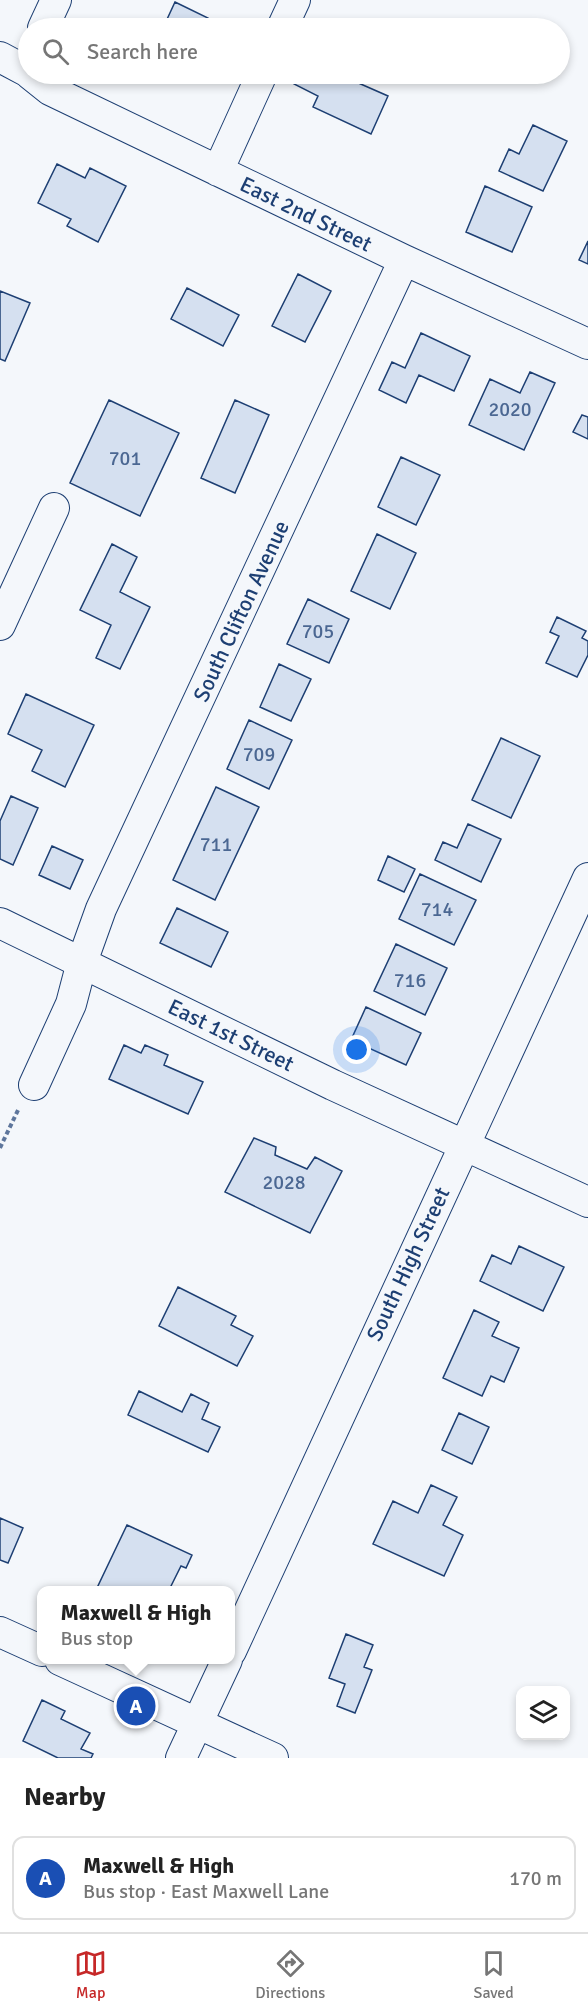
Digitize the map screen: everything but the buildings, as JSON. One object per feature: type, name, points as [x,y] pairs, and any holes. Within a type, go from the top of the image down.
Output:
[{"type":"street","points":[[48,18],[56,0]]},
{"type":"street","points":[[287,18],[295,0]]},
{"type":"street","name":"East 2nd Street","points":[[43,84],[50,90],[404,260],[588,344]]},
{"type":"street","points":[[218,171],[257,84]]},
{"type":"street","name":"South Clifton Avenue","points":[[34,1085],[69,1011],[82,962],[102,909],[404,260]]},
{"type":"street","points":[[0,625],[54,508]]},
{"type":"street","name":"South High Street","points":[[235,1642],[588,878]]},
{"type":"street","name":"East 1st Street","points":[[0,923],[463,1145],[588,1202]]},
{"type":"street","points":[[0,1632],[37,1649]]},
{"type":"street","points":[[71,1664],[273,1758]]},
{"type":"street","points":[[181,1758],[225,1664]]},
{"type":"path","points":[[0,1148],[24,1097],[34,1085]]},
{"type":"place","name":"Maxwell & High","points":[[136,1706]]}]
